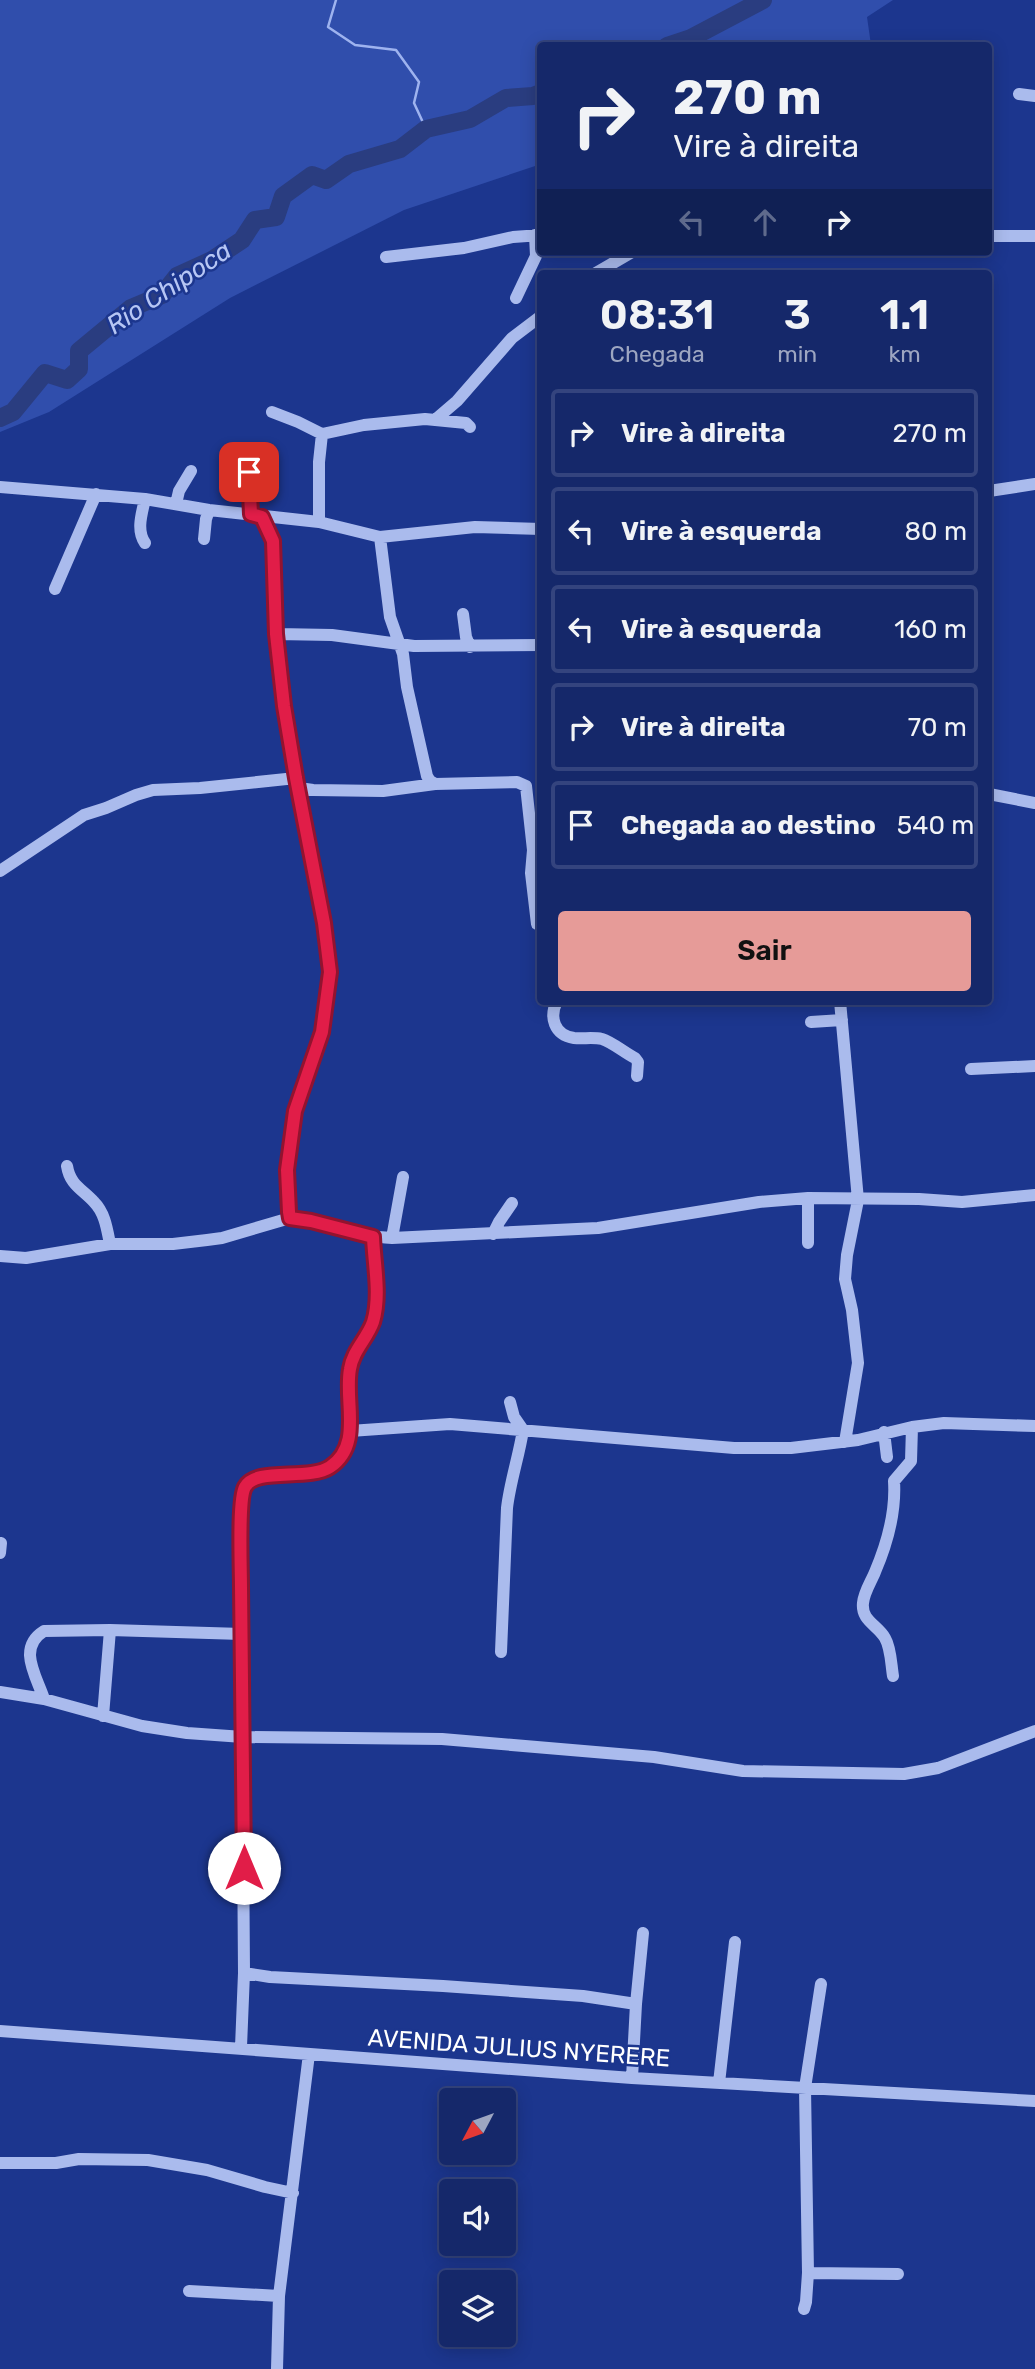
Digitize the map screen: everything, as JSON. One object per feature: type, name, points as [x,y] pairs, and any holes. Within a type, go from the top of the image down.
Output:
[{"type":"street","points":[[1019,94],[1035,96]]},
{"type":"street","points":[[386,257],[457,249],[513,237],[537,235]]},
{"type":"street","points":[[992,236],[1035,236]]},
{"type":"street","points":[[516,298],[536,256],[537,246]]},
{"type":"street","points":[[601,270],[625,256]]},
{"type":"street","points":[[436,419],[457,401],[512,338],[537,319]]},
{"type":"street","points":[[272,412],[322,434],[364,425],[436,419],[466,423],[470,427]]},
{"type":"street","points":[[318,522],[322,434]]},
{"type":"street","points":[[249,466],[256,516],[273,541]]},
{"type":"street","points":[[176,504],[191,471]]},
{"type":"street","points":[[992,491],[1035,484]]},
{"type":"street","points":[[0,487],[145,499],[209,510],[318,522],[380,537],[475,527],[537,529]]},
{"type":"street","points":[[55,589],[96,494]]},
{"type":"street","points":[[145,499],[139,529],[145,543]]},
{"type":"street","points":[[204,539],[209,510]]},
{"type":"street","points":[[287,520],[278,529],[273,541],[276,634],[284,706],[324,923],[330,972],[322,1032],[293,1119],[286,1193],[290,1218]]},
{"type":"street","points":[[380,537],[390,617],[403,654],[407,687],[425,769],[430,781],[435,784]]},
{"type":"street","points":[[463,614],[470,647]]},
{"type":"street","points":[[276,634],[332,635],[398,644],[470,647],[537,645]]},
{"type":"street","points":[[0,871],[84,815],[153,790],[297,783],[313,790],[383,791],[435,784],[517,782],[526,786],[537,924]]},
{"type":"street","points":[[992,795],[1035,803]]},
{"type":"street","points":[[555,1005],[552,1021],[558,1029],[570,1037],[607,1041],[635,1058],[638,1062],[637,1076]]},
{"type":"street","points":[[840,1005],[858,1200],[845,1279],[851,1299],[858,1363],[845,1442]]},
{"type":"street","points":[[811,1022],[842,1020]]},
{"type":"street","points":[[971,1069],[1035,1066]]},
{"type":"street","points":[[66,1167],[73,1183],[100,1210],[110,1244]]},
{"type":"street","points":[[392,1238],[403,1177]]},
{"type":"street","points":[[0,1256],[26,1258],[110,1244],[173,1244],[207,1240],[290,1218],[373,1237],[392,1238],[598,1228],[759,1202],[808,1198],[962,1202],[1035,1195]]},
{"type":"street","points":[[808,1198],[808,1243]]},
{"type":"street","points":[[493,1234],[512,1203]]},
{"type":"street","points":[[241,2047],[244,1973],[241,1552],[243,1493],[245,1486],[256,1477],[326,1470],[344,1455],[350,1431],[348,1380],[351,1362],[373,1321],[376,1298],[373,1237]]},
{"type":"street","points":[[502,1652],[507,1508],[523,1430],[514,1417],[510,1402]]},
{"type":"street","points":[[350,1431],[450,1424],[734,1448],[792,1448],[845,1442],[884,1432],[944,1423],[1035,1426]]},
{"type":"street","points":[[893,1676],[887,1641],[883,1634],[869,1623],[865,1616],[863,1600],[875,1573],[894,1511],[894,1481],[911,1461],[912,1427]]},
{"type":"street","points":[[884,1432],[887,1457]]},
{"type":"street","points":[[44,1699],[29,1655],[31,1642],[44,1632],[110,1630],[242,1634]]},
{"type":"street","points":[[103,1716],[110,1630]]},
{"type":"street","points":[[0,1692],[44,1699],[142,1726],[243,1737],[442,1739],[654,1757],[743,1771],[904,1774],[937,1769],[1035,1731]]},
{"type":"street","points":[[632,2078],[643,1933]]},
{"type":"street","points":[[719,2083],[735,1942]]},
{"type":"street","points":[[244,1973],[270,1977],[583,1996],[636,2004]]},
{"type":"street","points":[[804,2309],[808,2273],[805,2088],[821,1984]]},
{"type":"street","name":"AVENIDA JULIUS NYERERE","points":[[0,2031],[632,2078],[1035,2101]]},
{"type":"street","points":[[277,2369],[279,2297],[309,2054]]},
{"type":"street","points":[[0,2163],[79,2159],[148,2160],[207,2170],[293,2193]]},
{"type":"street","points":[[808,2273],[898,2274]]},
{"type":"street","points":[[189,2291],[279,2297]]},
{"type":"shaded area","points":[[0,0],[893,0],[867,17],[871,42],[537,42],[537,165],[404,210],[230,298],[49,412],[0,432]]},
{"type":"waterway","points":[[336,0],[328,27],[355,45],[396,50],[419,82],[414,103],[426,129]]},
{"type":"waterway","name":"Rio Chipoca","points":[[679,42],[763,0]]},
{"type":"waterway","name":"Rio Chipoca","points":[[0,418],[13,412],[45,373],[67,380],[79,369],[79,351],[131,308],[162,295],[177,276],[212,260],[242,240],[255,220],[276,217],[283,196],[312,175],[326,180],[349,164],[400,149],[426,129],[470,119],[506,98],[537,94]]},
{"type":"route","points":[[244,1868],[241,1678],[243,1493],[249,1481],[256,1477],[326,1470],[344,1455],[350,1431],[348,1380],[351,1362],[373,1321],[376,1298],[373,1237],[290,1218],[286,1193],[289,1146],[295,1111],[318,1047],[326,1013],[329,951],[289,743],[276,634],[273,541],[262,517],[251,514],[249,472]]}]
